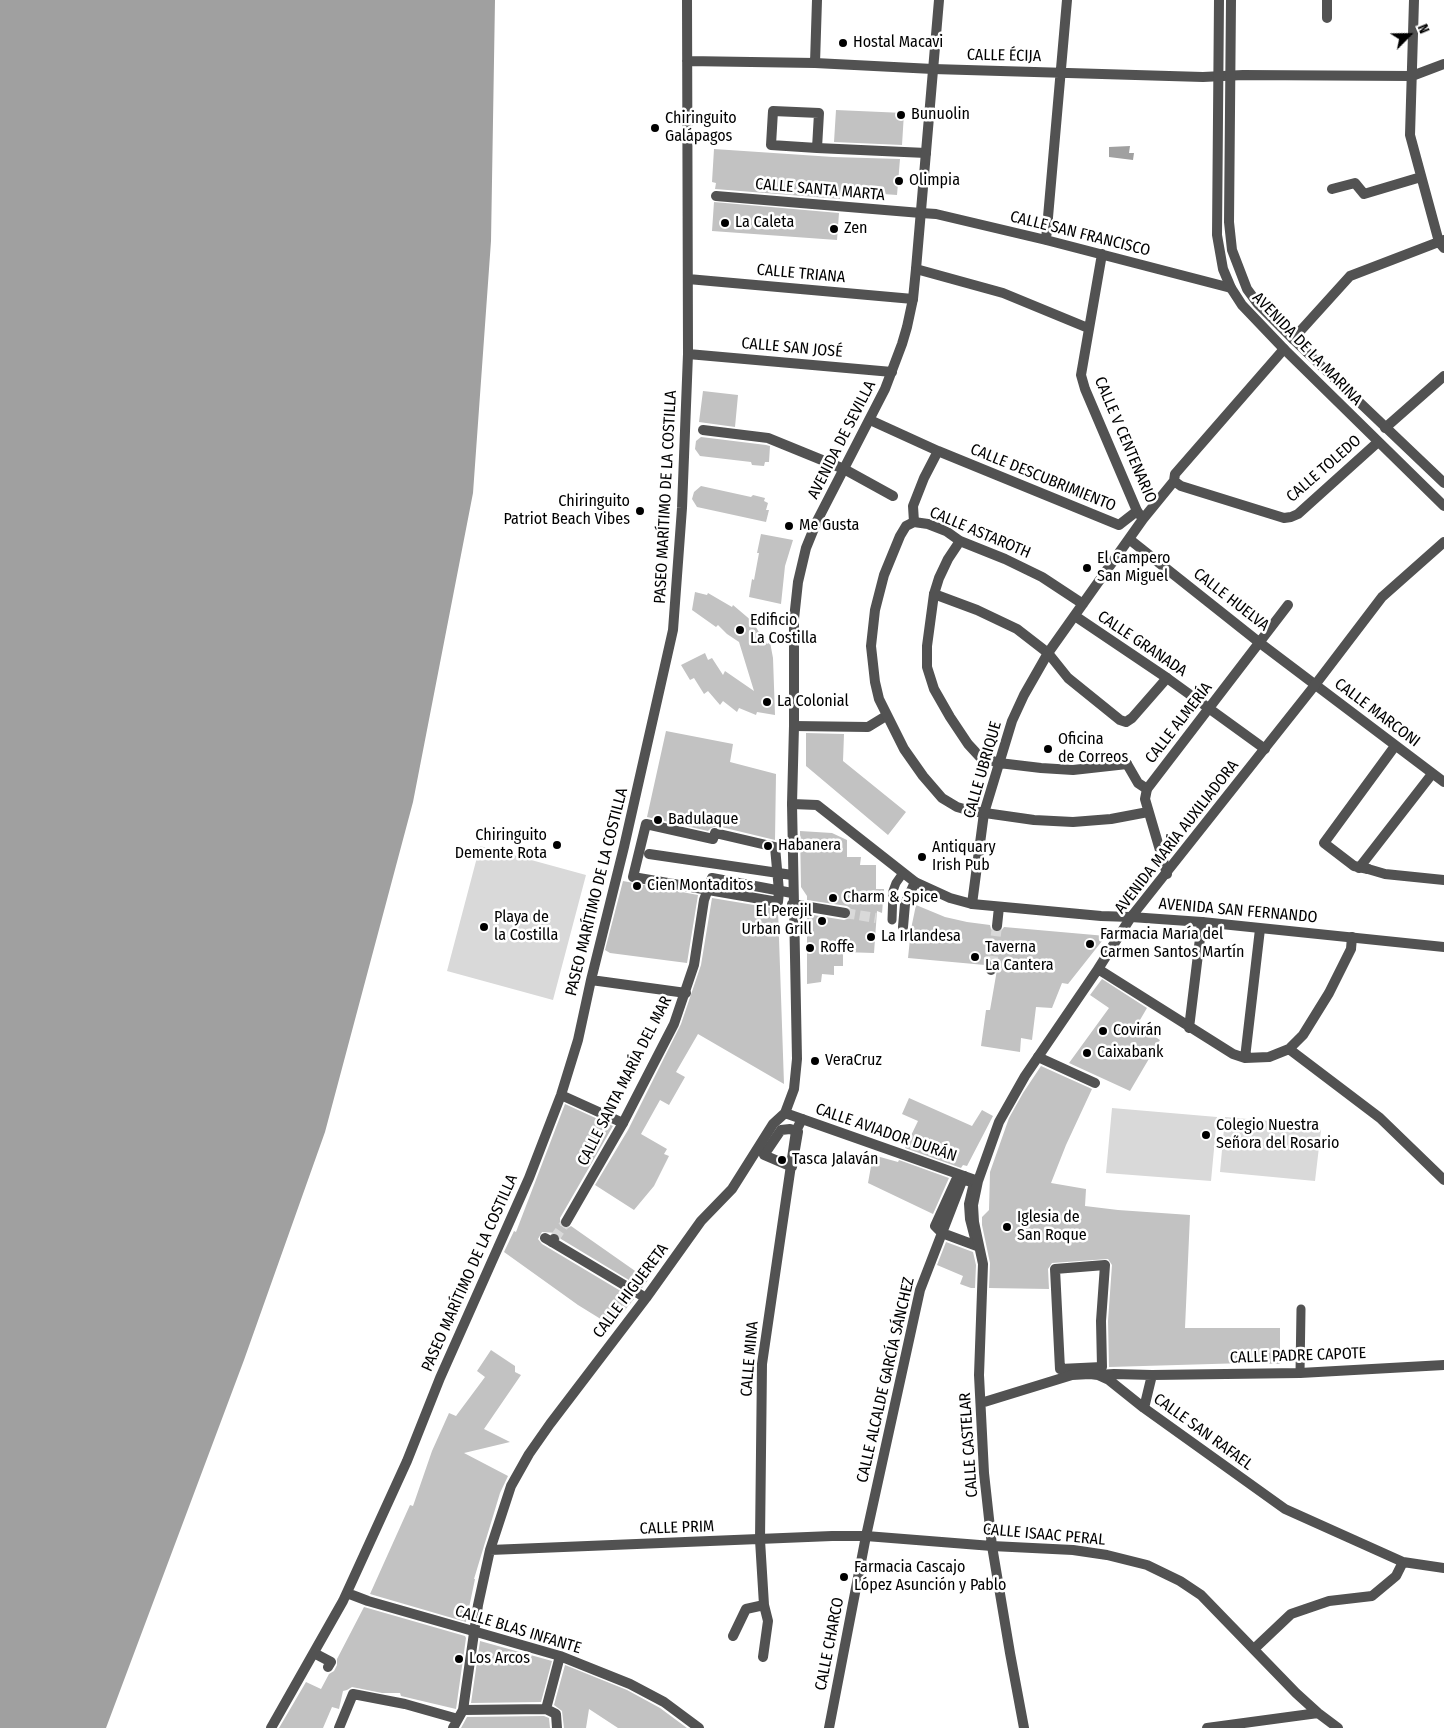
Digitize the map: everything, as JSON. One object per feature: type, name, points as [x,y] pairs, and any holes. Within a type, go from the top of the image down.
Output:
[{"type":"street","name":"PASEO MARÍTIMO DE LA COSTILLA","points":[[271,1728],[347,1593],[407,1461],[440,1378],[529,1178],[578,1040],[673,630],[682,508],[688,354],[687,0]]},
{"type":"street","points":[[815,63],[817,0]]},
{"type":"street","name":"AVENIDA DE SEVILLA","points":[[792,893],[794,619],[798,582],[806,548],[816,521],[870,420],[892,372],[902,344],[913,299],[939,0]]},
{"type":"street","points":[[1046,240],[1067,0]]},
{"type":"street","name":"AVENIDA DE LA MARINA","points":[[1219,0],[1217,235],[1221,261],[1231,288],[1242,305],[1284,349],[1444,506]]},
{"type":"street","name":"AVENIDA DE LA MARINA","points":[[1231,0],[1229,222],[1232,250],[1247,289],[1258,304],[1293,339],[1444,483]]},
{"type":"street","points":[[1327,0],[1327,18]]},
{"type":"street","points":[[1293,339],[1350,276],[1442,243],[1421,177],[1410,134],[1414,0]]},
{"type":"street","name":"CALLE ÉCIJA","points":[[687,61],[815,63],[933,69],[1219,76],[1412,76]]},
{"type":"street","points":[[1412,76],[1444,64]]},
{"type":"street","points":[[818,148],[819,113],[773,111],[771,146],[926,153]]},
{"type":"street","points":[[1332,189],[1355,183],[1364,194],[1421,177]]},
{"type":"street","name":"CALLE SANTA MARTA","points":[[716,196],[921,213]]},
{"type":"street","name":"CALLE SAN FRANCISCO","points":[[921,213],[936,214],[1046,240],[1231,288]]},
{"type":"street","name":"CALLE V CENTENARIO","points":[[1102,254],[1081,375],[1085,389],[1140,515]]},
{"type":"street","points":[[916,269],[1003,293],[1088,328]]},
{"type":"street","name":"CALLE TRIANA","points":[[688,279],[913,299]]},
{"type":"street","points":[[1140,515],[1174,481],[1174,474],[1284,349]]},
{"type":"street","name":"CALLE SAN JOSÉ","points":[[688,354],[892,372]]},
{"type":"street","points":[[1385,428],[1444,376]]},
{"type":"street","points":[[870,420],[936,451],[913,506],[914,522]]},
{"type":"street","points":[[703,430],[768,438],[844,469],[893,496]]},
{"type":"street","name":"CALLE TOLEDO","points":[[1174,481],[1181,486],[1284,518],[1291,517],[1298,514],[1378,442]]},
{"type":"street","name":"CALLE DESCUBRIMIENTO","points":[[936,451],[1119,525],[1140,515]]},
{"type":"street","name":"CALLE UBRIQUE","points":[[972,904],[984,813],[1012,721],[1024,695],[1048,653],[1129,539],[1140,515]]},
{"type":"street","name":"CALLE ASTAROTH","points":[[1083,604],[1042,577],[1005,559],[960,541],[928,524],[914,522],[906,526],[900,536],[884,575],[875,610],[871,646],[879,699],[904,749],[923,776],[942,798],[957,807],[1034,820],[1073,822],[1110,819],[1148,812]]},
{"type":"street","name":"CALLE HUELVA","points":[[1129,539],[1315,685]]},
{"type":"street","points":[[960,541],[942,572],[934,594],[927,646],[928,667],[934,689],[968,744],[980,756],[999,763],[1073,770],[1127,764],[1138,782],[1147,789]]},
{"type":"street","name":"AVENIDA MARÍA AUXILIADORA","points":[[979,1244],[974,1222],[973,1204],[978,1181],[999,1122],[1025,1076],[1132,917],[1382,597],[1444,542]]},
{"type":"street","points":[[934,594],[977,610],[1017,629],[1048,653],[1068,678],[1120,720],[1126,722],[1132,718],[1167,678]]},
{"type":"street","name":"CALLE ALMERÍA","points":[[1166,874],[1145,799],[1147,789],[1288,605]]},
{"type":"street","name":"CALLE GRANADA","points":[[1075,616],[1167,678],[1265,749]]},
{"type":"street","name":"CALLE MARCONI","points":[[1315,685],[1444,782]]},
{"type":"street","points":[[794,726],[868,727],[886,716]]},
{"type":"street","points":[[1395,746],[1324,843],[1354,866],[1385,874],[1444,880]]},
{"type":"street","points":[[1364,869],[1432,774]]},
{"type":"street","name":"AVENIDA SAN FERNANDO","points":[[792,804],[817,805],[915,882],[950,898],[972,904],[1101,916],[1202,922],[1444,947]]},
{"type":"street","points":[[779,891],[776,847],[715,833],[713,839],[646,824],[633,877],[708,890],[712,878],[779,891],[792,893]]},
{"type":"street","points":[[649,854],[792,875]]},
{"type":"street","points":[[903,927],[905,904],[915,882]]},
{"type":"street","name":"CALLE SANTA MARÍA DEL MAR","points":[[566,1222],[623,1123],[674,1024],[694,965],[704,900],[708,890]]},
{"type":"street","name":"CALLE HIGUERETA","points":[[458,1719],[490,1550],[511,1486],[529,1454],[550,1424],[702,1221],[732,1189],[773,1124],[785,1113],[794,1088],[797,1059],[792,893]]},
{"type":"street","points":[[792,904],[845,913]]},
{"type":"street","points":[[997,926],[999,908]]},
{"type":"street","points":[[1189,1028],[1202,922]]},
{"type":"street","points":[[1245,1058],[1260,929]]},
{"type":"street","points":[[1098,969],[1233,1054],[1245,1058],[1269,1057],[1289,1049],[1303,1035],[1329,993],[1351,950],[1352,937]]},
{"type":"street","points":[[591,980],[686,993]]},
{"type":"street","points":[[1289,1049],[1380,1118],[1444,1180]]},
{"type":"street","points":[[1038,1057],[1095,1083]]},
{"type":"street","points":[[560,1095],[623,1123]]},
{"type":"street","name":"CALLE AVIADOR DURÁN","points":[[785,1113],[978,1181]]},
{"type":"street","name":"CALLE MINA","points":[[763,1657],[768,1621],[764,1605],[760,1540],[762,1364],[790,1167],[796,1131],[802,1119]]},
{"type":"street","points":[[790,1167],[764,1155],[781,1130],[790,1129],[796,1131]]},
{"type":"street","points":[[964,1177],[974,1183],[969,1211],[971,1225],[979,1244],[977,1246],[942,1231],[935,1226],[956,1180],[964,1177]]},
{"type":"street","name":"CALLE ALCALDE GARCÍA SÁNCHEZ","points":[[866,1536],[920,1290],[942,1231]]},
{"type":"street","points":[[550,1240],[646,1298]]},
{"type":"street","name":"CALLE CASTELAR","points":[[979,1244],[984,1264],[979,1352],[984,1473],[992,1546],[1024,1728]]},
{"type":"street","points":[[1105,1265],[1100,1371],[1060,1369],[1055,1269],[1105,1265]]},
{"type":"street","name":"CALLE PADRE CAPOTE","points":[[1100,1371],[1114,1374],[1152,1375],[1300,1373],[1444,1365]]},
{"type":"street","points":[[981,1403],[1072,1375],[1090,1374],[1100,1371]]},
{"type":"street","name":"CALLE SAN RAFAEL","points":[[1100,1371],[1144,1408],[1285,1509],[1403,1562],[1444,1568]]},
{"type":"street","points":[[1144,1408],[1152,1375]]},
{"type":"street","name":"CALLE PRIM","points":[[490,1550],[866,1536]]},
{"type":"street","name":"CALLE ISAAC PERAL","points":[[866,1536],[1073,1550],[1107,1555],[1146,1565],[1180,1581],[1202,1595],[1318,1713],[1326,1725],[1338,1728]]},
{"type":"street","name":"CALLE CHARCO","points":[[829,1728],[866,1536]]},
{"type":"street","points":[[1254,1649],[1291,1614],[1329,1601],[1372,1596],[1396,1576],[1403,1562]]},
{"type":"street","name":"CALLE BLAS INFANTE","points":[[347,1593],[368,1601],[560,1656],[630,1684],[664,1702],[699,1728]]},
{"type":"street","points":[[733,1636],[746,1609],[764,1605]]},
{"type":"street","points":[[314,1652],[331,1662],[328,1668]]},
{"type":"street","points":[[546,1709],[560,1656]]},
{"type":"street","points":[[338,1728],[353,1694],[405,1704],[458,1719],[546,1709],[556,1714],[557,1728]]},
{"type":"street","points":[[1207,1728],[1318,1713]]},
{"type":"lane","points":[[892,920],[893,891],[903,873]]},
{"type":"lane","points":[[1300,1373],[1301,1309]]},
{"type":"shaded area","points":[[0,0],[495,0],[491,241],[473,493],[413,802],[325,1132],[244,1360],[106,1728],[0,1728]]},
{"type":"shaded area","points":[[1130,146],[1129,153],[1134,153],[1133,160],[1109,157],[1109,147]]},
{"type":"shaded area","points":[[480,846],[586,875],[553,1000],[447,971]]},
{"type":"shaded area","points":[[1112,1108],[1217,1117],[1211,1181],[1106,1173]]},
{"type":"shaded area","points":[[1225,1117],[1316,1125],[1321,1130],[1315,1181],[1220,1172]]},
{"type":"building","points":[[836,110],[904,113],[902,145],[834,142]]},
{"type":"building","points":[[714,149],[833,157],[900,159],[897,195],[841,191],[840,199],[715,189],[716,183],[712,182]]},
{"type":"building","points":[[714,202],[839,213],[837,240],[712,231]]},
{"type":"building","points":[[703,391],[738,395],[735,427],[699,422]]},
{"type":"building","points":[[701,437],[770,446],[769,462],[765,462],[764,466],[752,465],[751,462],[700,456],[695,449],[696,441]]},
{"type":"building","points":[[701,486],[751,497],[753,495],[765,498],[764,501],[768,503],[766,510],[769,510],[766,522],[697,507],[692,499],[694,492]]},
{"type":"building","points":[[761,534],[793,540],[785,566],[781,604],[749,597],[752,579],[754,580]]},
{"type":"building","points":[[695,592],[707,595],[708,593],[732,607],[733,605],[753,622],[760,634],[762,633],[767,644],[770,642],[773,658],[775,715],[757,712],[756,715],[739,708],[737,712],[723,701],[720,705],[708,691],[704,694],[694,678],[690,680],[681,665],[705,653],[708,660],[712,658],[723,675],[725,671],[754,691],[739,642],[718,625],[716,627],[692,610]]},
{"type":"building","points":[[666,731],[733,744],[730,762],[776,774],[775,840],[717,826],[708,831],[647,817]]},
{"type":"building","points":[[806,733],[844,734],[843,761],[906,812],[888,835],[806,766]]},
{"type":"building","points":[[800,831],[832,833],[847,840],[847,857],[861,857],[860,865],[876,865],[876,889],[884,889],[882,913],[877,911],[874,953],[843,952],[843,966],[834,966],[834,975],[822,974],[821,982],[807,984],[807,914],[844,920],[850,918],[852,914],[847,906],[807,900],[807,896],[801,887]]},
{"type":"building","points":[[623,881],[698,895],[687,963],[610,953],[605,950]]},
{"type":"building","points":[[712,898],[778,909],[784,1084],[698,1034],[676,1072],[685,1077],[669,1105],[660,1100],[641,1134],[667,1149],[664,1154],[669,1156],[654,1186],[634,1210],[595,1185],[628,1130],[681,1024],[701,965]]},
{"type":"building","points":[[916,905],[945,917],[990,925],[991,929],[996,933],[1000,932],[1004,927],[1106,936],[1068,984],[1062,983],[1052,1008],[1036,1007],[1032,1040],[1021,1038],[1020,1052],[981,1046],[986,1010],[990,1010],[998,964],[993,959],[987,961],[985,965],[908,958]]},
{"type":"building","points":[[1102,979],[1147,1008],[1137,1025],[1160,1040],[1130,1091],[1069,1063],[1109,1008],[1090,995]]},
{"type":"building","points":[[1041,1066],[1092,1089],[1051,1183],[1086,1189],[1085,1206],[1190,1215],[1185,1328],[1280,1328],[1280,1364],[1246,1363],[1109,1367],[1108,1321],[1112,1265],[1108,1259],[1052,1263],[1048,1269],[1049,1289],[989,1288],[990,1263],[982,1217],[989,1210],[990,1172],[1009,1118]]},
{"type":"building","points":[[909,1098],[972,1126],[982,1110],[993,1116],[967,1166],[963,1165],[961,1168],[905,1148],[918,1121],[902,1114]]},
{"type":"building","points":[[565,1104],[613,1126],[560,1218],[560,1225],[566,1229],[571,1226],[648,1280],[642,1288],[561,1239],[557,1233],[542,1232],[538,1239],[542,1244],[634,1299],[612,1326],[578,1305],[504,1252],[514,1231],[516,1232]]},
{"type":"building","points":[[873,1155],[898,1162],[899,1160],[949,1178],[933,1214],[868,1183]]},
{"type":"building","points":[[946,1242],[973,1252],[976,1265],[975,1288],[960,1284],[963,1276],[937,1265]]},
{"type":"building","points":[[491,1350],[515,1366],[515,1372],[521,1375],[484,1429],[510,1442],[464,1453],[508,1476],[500,1493],[474,1579],[466,1622],[370,1594],[410,1505],[413,1506],[432,1451],[449,1413],[456,1416],[485,1377],[477,1371]]},
{"type":"building","points":[[364,1607],[465,1636],[456,1709],[401,1696],[400,1693],[382,1693],[352,1687],[343,1691],[339,1709],[332,1707],[323,1728],[279,1728],[306,1682],[321,1689],[329,1674],[334,1671],[337,1659]]},
{"type":"building","points":[[480,1641],[552,1661],[541,1702],[471,1703]]},
{"type":"building","points":[[565,1665],[627,1690],[660,1708],[687,1728],[618,1728],[589,1709],[586,1728],[564,1728],[562,1711],[554,1705]]},
{"type":"building","points":[[544,1716],[549,1718],[550,1728],[461,1728],[467,1717]]},
{"type":"tunnel","points":[[845,913],[876,918]]},
{"type":"tunnel","points":[[992,966],[997,926]]},
{"type":"tunnel","points":[[554,1239],[566,1222]]},
{"type":"place","name":"Hostal Macavi","points":[[843,43]]},
{"type":"place","name":"Bunuolin","points":[[901,115]]},
{"type":"place","name":"Chiringuito Galápagos","points":[[655,128]]},
{"type":"place","name":"Olimpia","points":[[899,181]]},
{"type":"place","name":"La Caleta","points":[[725,223]]},
{"type":"place","name":"Zen","points":[[834,229]]},
{"type":"place","name":"Chiringuito Patriot Beach Vibes","points":[[640,511]]},
{"type":"place","name":"Me Gusta","points":[[789,526]]},
{"type":"place","name":"El Campero San Miguel","points":[[1087,568]]},
{"type":"place","name":"Edificio La Costilla","points":[[740,630]]},
{"type":"place","name":"La Colonial","points":[[767,702]]},
{"type":"place","name":"Oficina de Correos","points":[[1048,749]]},
{"type":"place","name":"Badulaque","points":[[658,820]]},
{"type":"place","name":"Chiringuito Demente Rota","points":[[557,845]]},
{"type":"place","name":"Habanera","points":[[768,846]]},
{"type":"place","name":"Antiquary Irish Pub","points":[[922,857]]},
{"type":"place","name":"Cien Montaditos","points":[[637,886]]},
{"type":"place","name":"Charm & Spice","points":[[833,898]]},
{"type":"place","name":"El Perejil Urban Grill","points":[[822,921]]},
{"type":"place","name":"Playa de la Costilla","points":[[484,927]]},
{"type":"place","name":"La Irlandesa","points":[[871,937]]},
{"type":"place","name":"Farmacia María del Carmen Santos Martín","points":[[1090,944]]},
{"type":"place","name":"Roffe","points":[[810,948]]},
{"type":"place","name":"Taverna La Cantera","points":[[975,957]]},
{"type":"place","name":"Covirán","points":[[1103,1031]]},
{"type":"place","name":"Caixabank","points":[[1087,1053]]},
{"type":"place","name":"VeraCruz","points":[[815,1061]]},
{"type":"place","name":"Colegio Nuestra Señora del Rosario","points":[[1206,1135]]},
{"type":"place","name":"Tasca Jalaván","points":[[782,1160]]},
{"type":"place","name":"Iglesia de San Roque","points":[[1007,1227]]},
{"type":"place","name":"Farmacia Cascajo López Asunción y Pablo","points":[[844,1577]]},
{"type":"place","name":"Los Arcos","points":[[459,1659]]}]
